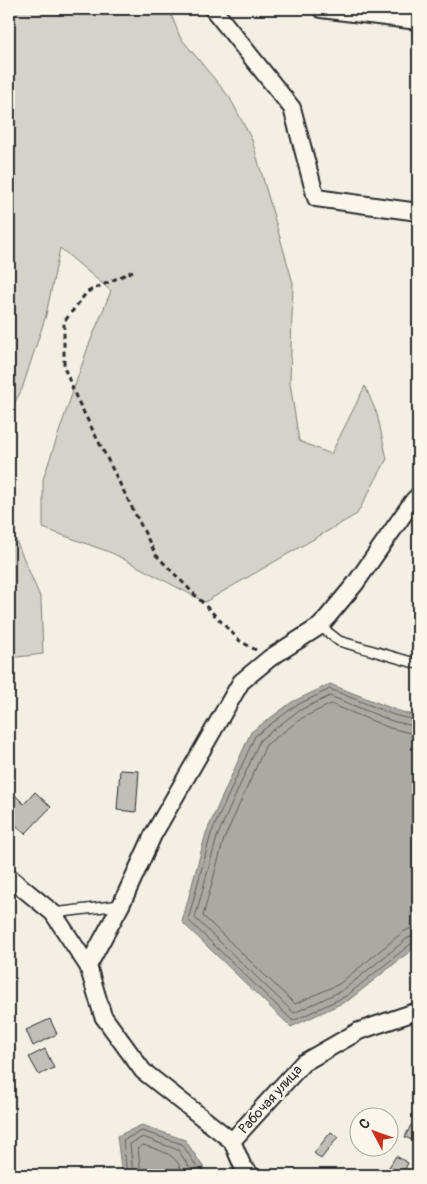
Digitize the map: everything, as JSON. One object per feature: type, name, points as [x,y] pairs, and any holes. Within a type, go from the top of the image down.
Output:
[{"type":"street","points":[[213,9],[292,108],[316,198],[418,212]]},
{"type":"street","points":[[321,9],[418,21]]},
{"type":"street","points":[[88,966],[121,905],[153,835],[241,682],[270,658],[320,626],[355,584],[418,496]]},
{"type":"street","points":[[9,877],[53,912],[88,966],[103,1016],[143,1071],[232,1141],[244,1173]]},
{"type":"street","name":"Рабочая улица","points":[[232,1141],[302,1063],[359,1031],[418,1011]]},
{"type":"lane","points":[[320,626],[340,641],[418,664]]},
{"type":"lane","points":[[53,912],[121,905]]},
{"type":"path","points":[[133,271],[87,292],[64,322],[64,367],[76,397],[156,555],[240,641],[270,658]]},
{"type":"shaded area","points":[[9,9],[169,9],[180,37],[230,98],[252,140],[293,283],[290,383],[299,441],[331,454],[365,386],[377,414],[387,459],[357,514],[205,602],[112,553],[43,528],[43,479],[88,347],[111,291],[60,248],[46,315],[22,389],[9,413]]},
{"type":"shaded area","points":[[9,524],[41,599],[43,654],[9,658]]},
{"type":"water","points":[[330,684],[418,717],[418,945],[349,1000],[291,1027],[182,922],[206,833],[251,732],[292,702]]},
{"type":"water","points":[[142,1125],[185,1140],[204,1168],[199,1175],[122,1175],[117,1136]]},
{"type":"building","points":[[120,770],[139,771],[136,812],[117,810]]},
{"type":"building","points":[[9,789],[24,804],[35,792],[51,807],[25,834],[9,819]]},
{"type":"building","points":[[50,1019],[57,1034],[33,1046],[26,1030]]},
{"type":"building","points":[[45,1049],[54,1068],[39,1075],[29,1057]]},
{"type":"building","points":[[411,1125],[418,1129],[418,1143],[405,1137]]},
{"type":"building","points":[[331,1132],[338,1137],[321,1159],[314,1153]]},
{"type":"building","points":[[396,1156],[408,1163],[403,1173],[407,1175],[384,1175]]}]
